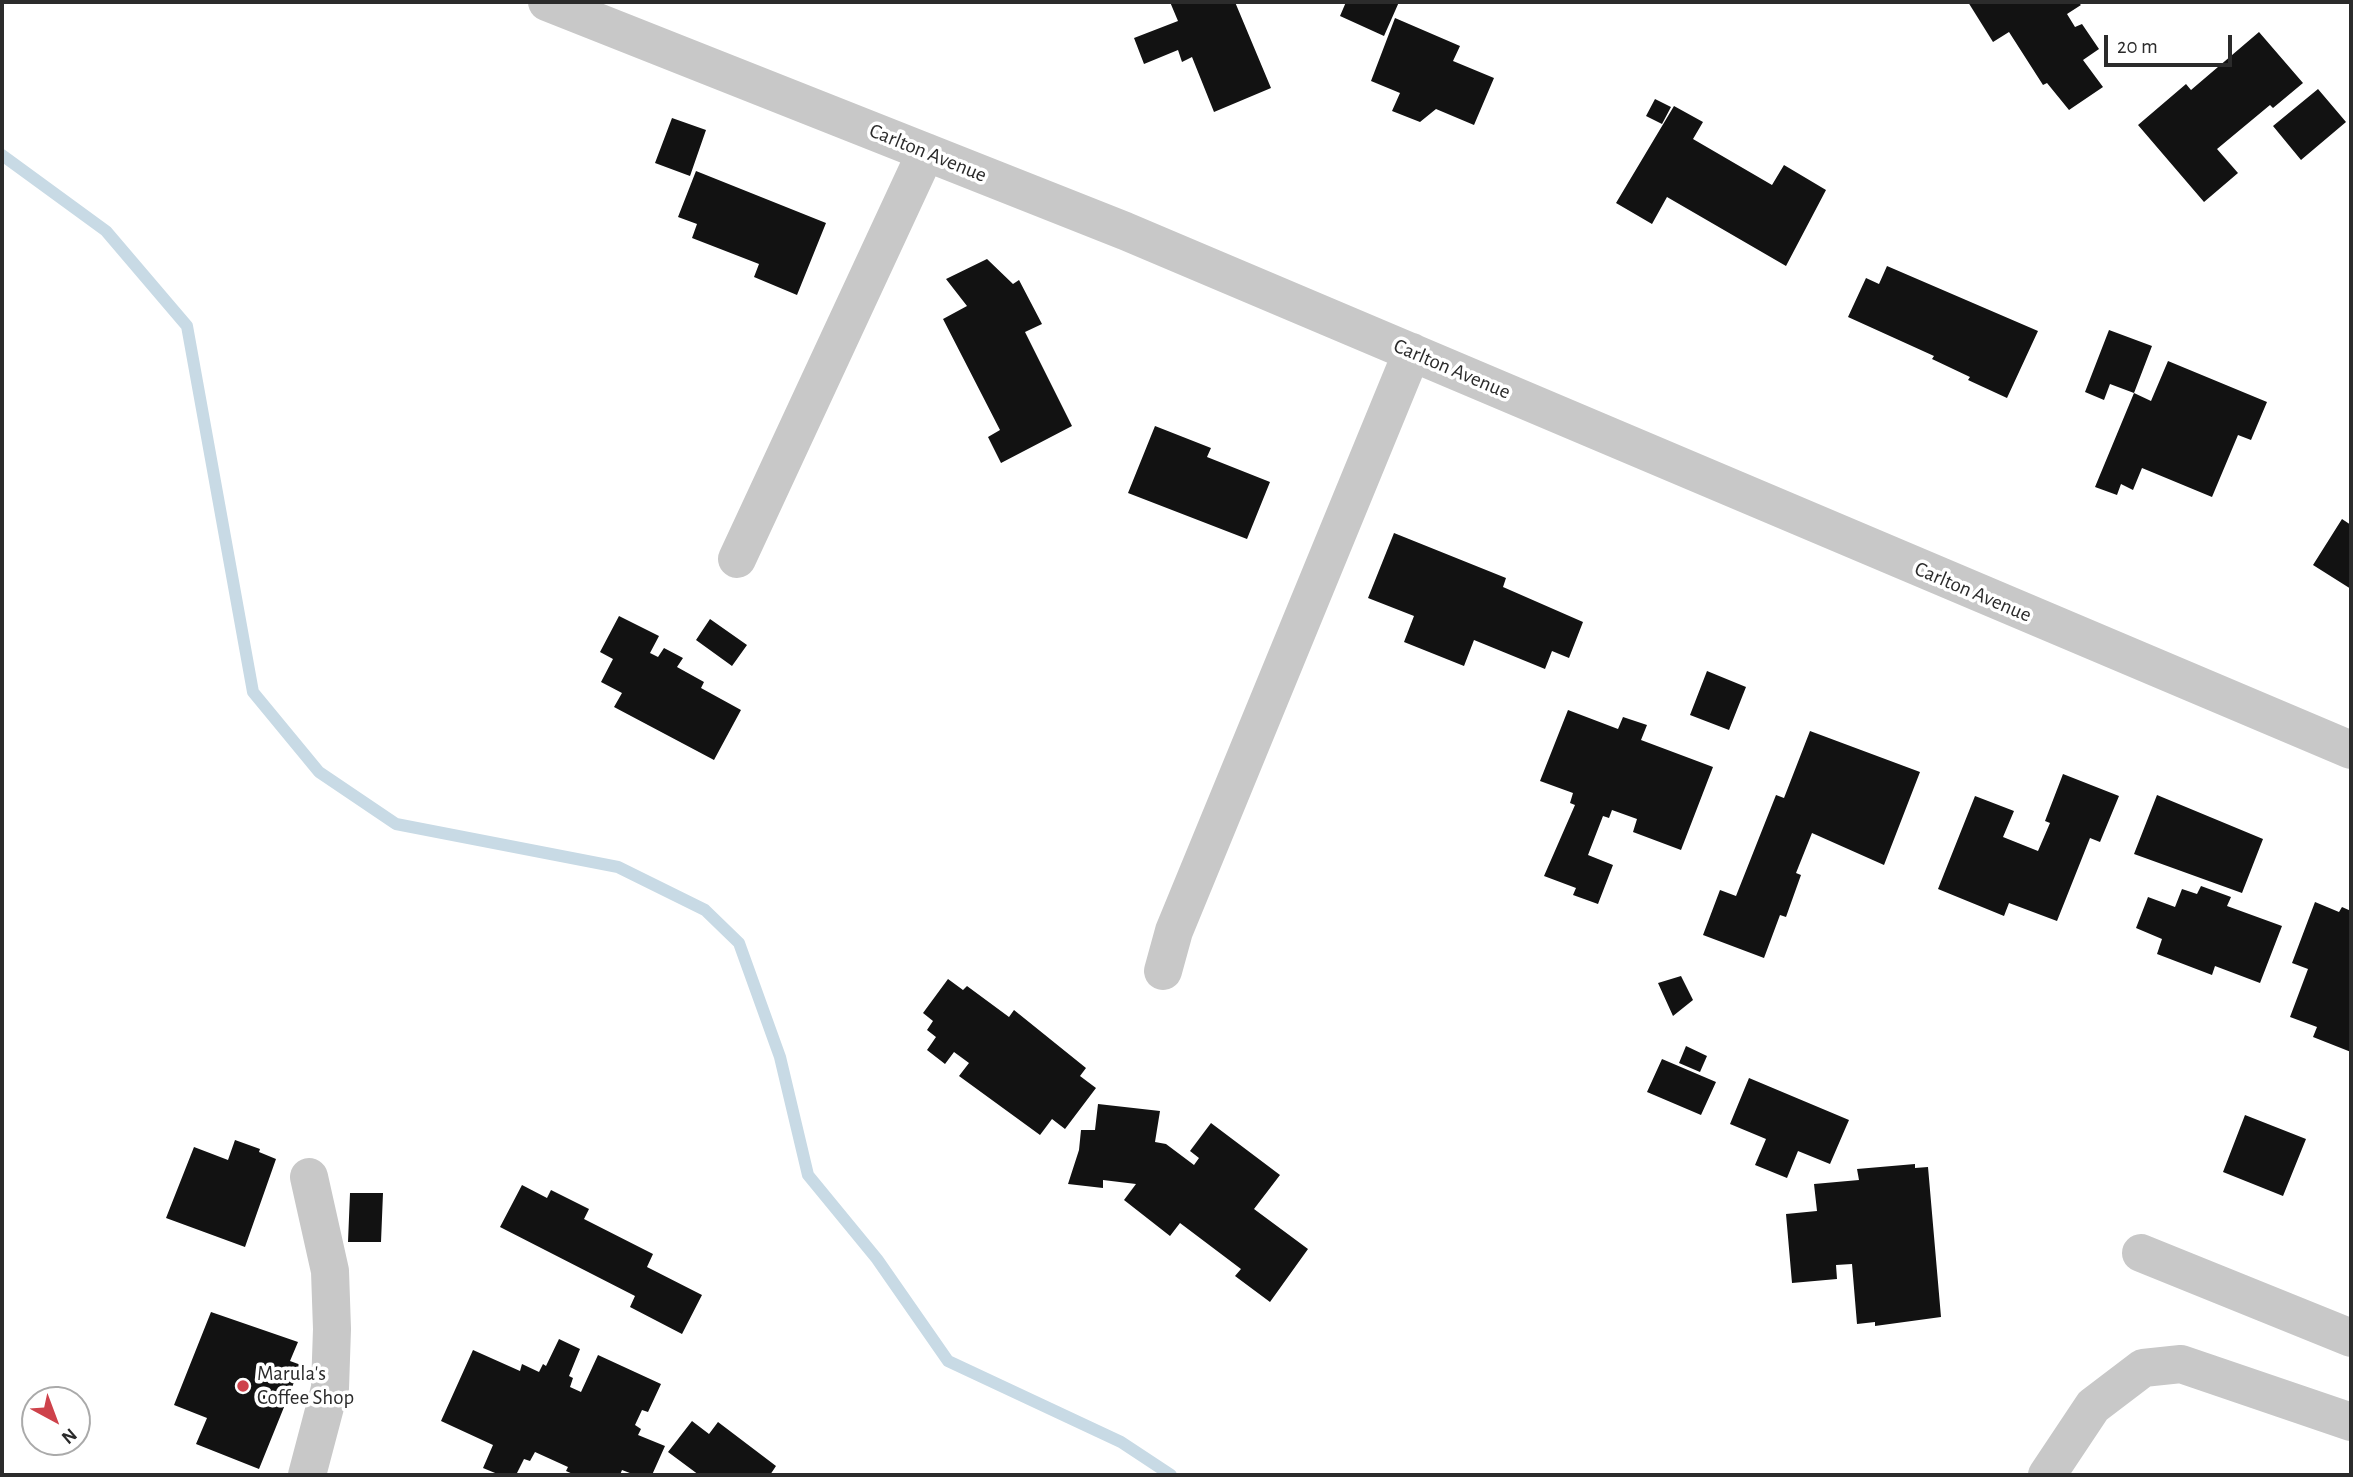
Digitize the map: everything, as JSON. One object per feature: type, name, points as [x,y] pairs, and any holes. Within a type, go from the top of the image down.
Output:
[{"type":"street","name":"Carlton Avenue","points":[[547,2],[926,152],[1412,352],[2351,750]]},
{"type":"street","points":[[737,559],[926,152]]},
{"type":"street","points":[[1163,971],[1174,931],[1412,352]]},
{"type":"street","points":[[307,1475],[330,1388],[332,1329],[330,1271],[309,1177]]},
{"type":"street","points":[[2141,1253],[2351,1338]]},
{"type":"street","points":[[2047,1475],[2093,1406],[2143,1368],[2181,1364],[2351,1422]]},
{"type":"building","points":[[1170,2],[1235,2],[1271,88],[1214,112],[1192,57],[1182,62],[1178,50],[1144,64],[1134,38],[1178,21]]},
{"type":"building","points":[[1346,2],[1399,2],[1384,36],[1340,16]]},
{"type":"building","points":[[1968,2],[2078,2],[2081,5],[2067,14],[2075,27],[2082,24],[2099,49],[2083,60],[2103,87],[2069,110],[2047,83],[2043,85],[2009,32],[1993,42]]},
{"type":"building","points":[[1395,18],[1460,46],[1453,61],[1494,78],[1474,125],[1436,109],[1420,122],[1392,111],[1400,93],[1371,81]]},
{"type":"building","points":[[2259,32],[2303,83],[2273,108],[2270,105],[2217,149],[2238,173],[2204,202],[2138,125],[2186,84],[2191,90]]},
{"type":"building","points":[[2318,89],[2346,122],[2301,160],[2273,126]]},
{"type":"building","points":[[1655,99],[1671,107],[1662,124],[1646,116]]},
{"type":"building","points":[[1674,106],[1703,122],[1693,139],[1772,185],[1784,165],[1826,190],[1786,266],[1667,197],[1652,224],[1616,203]]},
{"type":"building","points":[[672,118],[706,130],[690,176],[655,163]]},
{"type":"building","points":[[696,171],[826,223],[797,295],[754,277],[759,264],[692,238],[697,224],[678,217]]},
{"type":"building","points":[[987,259],[1013,284],[1019,280],[1042,324],[1025,332],[1072,426],[1001,463],[988,437],[1000,430],[943,319],[967,306],[946,279]]},
{"type":"building","points":[[1887,266],[2038,331],[2007,398],[1968,380],[1970,377],[1932,359],[1934,356],[1848,317],[1866,278],[1879,284]]},
{"type":"building","points":[[2109,330],[2152,346],[2134,393],[2110,384],[2104,400],[2085,392]]},
{"type":"building","points":[[2168,361],[2267,402],[2251,440],[2238,435],[2212,497],[2142,468],[2133,490],[2121,484],[2117,495],[2095,487],[2134,393],[2151,401]]},
{"type":"building","points":[[1155,426],[1211,448],[1207,457],[1270,482],[1247,539],[1128,493]]},
{"type":"building","points":[[2342,519],[2351,525],[2351,589],[2313,565]]},
{"type":"building","points":[[1394,533],[1506,578],[1503,587],[1583,622],[1569,658],[1552,651],[1545,669],[1474,640],[1464,666],[1404,642],[1414,616],[1368,598]]},
{"type":"building","points":[[619,616],[659,636],[650,653],[658,657],[664,648],[683,658],[677,667],[704,682],[701,688],[741,710],[714,760],[614,707],[622,693],[601,682],[613,659],[600,652]]},
{"type":"building","points":[[710,619],[747,645],[732,666],[696,640]]},
{"type":"building","points":[[1707,671],[1746,687],[1729,730],[1690,715]]},
{"type":"building","points":[[1568,710],[1618,729],[1623,717],[1647,725],[1641,740],[1713,767],[1681,850],[1633,832],[1637,819],[1612,810],[1609,818],[1603,816],[1588,855],[1613,865],[1598,904],[1573,895],[1576,888],[1544,876],[1575,805],[1570,803],[1573,793],[1540,781]]},
{"type":"building","points":[[1810,731],[1920,772],[1884,865],[1812,833],[1796,873],[1801,875],[1786,917],[1780,915],[1764,958],[1703,935],[1720,890],[1736,896],[1776,795],[1784,798]]},
{"type":"building","points":[[2063,774],[2119,796],[2100,842],[2090,838],[2057,921],[2009,903],[2004,916],[1938,889],[1975,796],[2014,811],[2003,837],[2038,851],[2050,823],[2045,821]]},
{"type":"building","points":[[2157,795],[2263,839],[2242,893],[2134,854]]},
{"type":"building","points":[[2201,886],[2231,897],[2227,906],[2282,926],[2260,983],[2215,966],[2212,975],[2157,954],[2162,939],[2136,928],[2148,897],[2175,907],[2182,889],[2197,894]]},
{"type":"building","points":[[2315,902],[2339,912],[2342,907],[2351,911],[2351,1052],[2313,1037],[2317,1027],[2290,1017],[2308,969],[2292,963]]},
{"type":"building","points":[[1681,976],[1693,1000],[1673,1016],[1658,983]]},
{"type":"building","points":[[948,979],[963,990],[967,986],[1009,1017],[1014,1010],[1086,1068],[1080,1076],[1096,1088],[1065,1129],[1052,1119],[1040,1135],[959,1076],[969,1063],[954,1052],[945,1064],[927,1050],[936,1037],[927,1030],[933,1021],[923,1013]]},
{"type":"building","points":[[1686,1046],[1707,1056],[1700,1072],[1679,1063]]},
{"type":"building","points":[[1662,1059],[1716,1082],[1701,1115],[1647,1092]]},
{"type":"building","points":[[1749,1078],[1849,1120],[1830,1164],[1798,1151],[1787,1178],[1755,1165],[1766,1139],[1730,1124]]},
{"type":"building","points":[[1098,1104],[1160,1111],[1155,1142],[1166,1144],[1194,1165],[1199,1158],[1190,1151],[1211,1123],[1280,1175],[1254,1209],[1308,1249],[1270,1302],[1235,1276],[1241,1269],[1180,1223],[1170,1236],[1124,1200],[1136,1184],[1103,1180],[1103,1188],[1068,1184],[1079,1150],[1081,1130],[1095,1130]]},
{"type":"building","points":[[2245,1115],[2306,1139],[2283,1196],[2223,1172]]},
{"type":"building","points":[[235,1140],[260,1149],[259,1152],[276,1159],[245,1247],[166,1218],[194,1147],[228,1160]]},
{"type":"building","points":[[1915,1164],[1915,1168],[1928,1167],[1941,1317],[1875,1326],[1875,1322],[1857,1324],[1852,1264],[1836,1265],[1837,1279],[1792,1283],[1786,1214],[1817,1211],[1814,1184],[1859,1180],[1857,1169]]},
{"type":"building","points":[[522,1185],[547,1198],[551,1190],[589,1209],[584,1219],[653,1254],[647,1267],[702,1295],[682,1334],[630,1307],[635,1296],[500,1227]]},
{"type":"building","points":[[350,1193],[383,1193],[381,1242],[348,1242]]},
{"type":"building","points":[[211,1312],[298,1342],[290,1361],[301,1365],[259,1469],[196,1444],[207,1418],[174,1405]]},
{"type":"building","points":[[559,1339],[580,1349],[569,1376],[573,1378],[570,1387],[581,1392],[598,1355],[661,1384],[648,1412],[642,1410],[635,1425],[641,1429],[638,1435],[665,1446],[652,1475],[635,1475],[622,1470],[620,1475],[575,1475],[566,1471],[568,1467],[535,1452],[530,1461],[524,1459],[516,1475],[500,1475],[483,1468],[493,1445],[441,1421],[473,1350],[520,1371],[522,1364],[539,1372],[543,1364],[546,1366]]},
{"type":"building","points":[[692,1421],[709,1434],[718,1422],[776,1466],[770,1475],[699,1475],[668,1452]]},
{"type":"waterway","points":[[2,155],[106,231],[187,326],[253,692],[319,772],[396,824],[618,867],[705,910],[739,943],[780,1057],[808,1175],[877,1259],[948,1361],[1121,1442],[1171,1475]]},
{"type":"place","name":"Marula's Coffee Shop","points":[[243,1386]]}]
